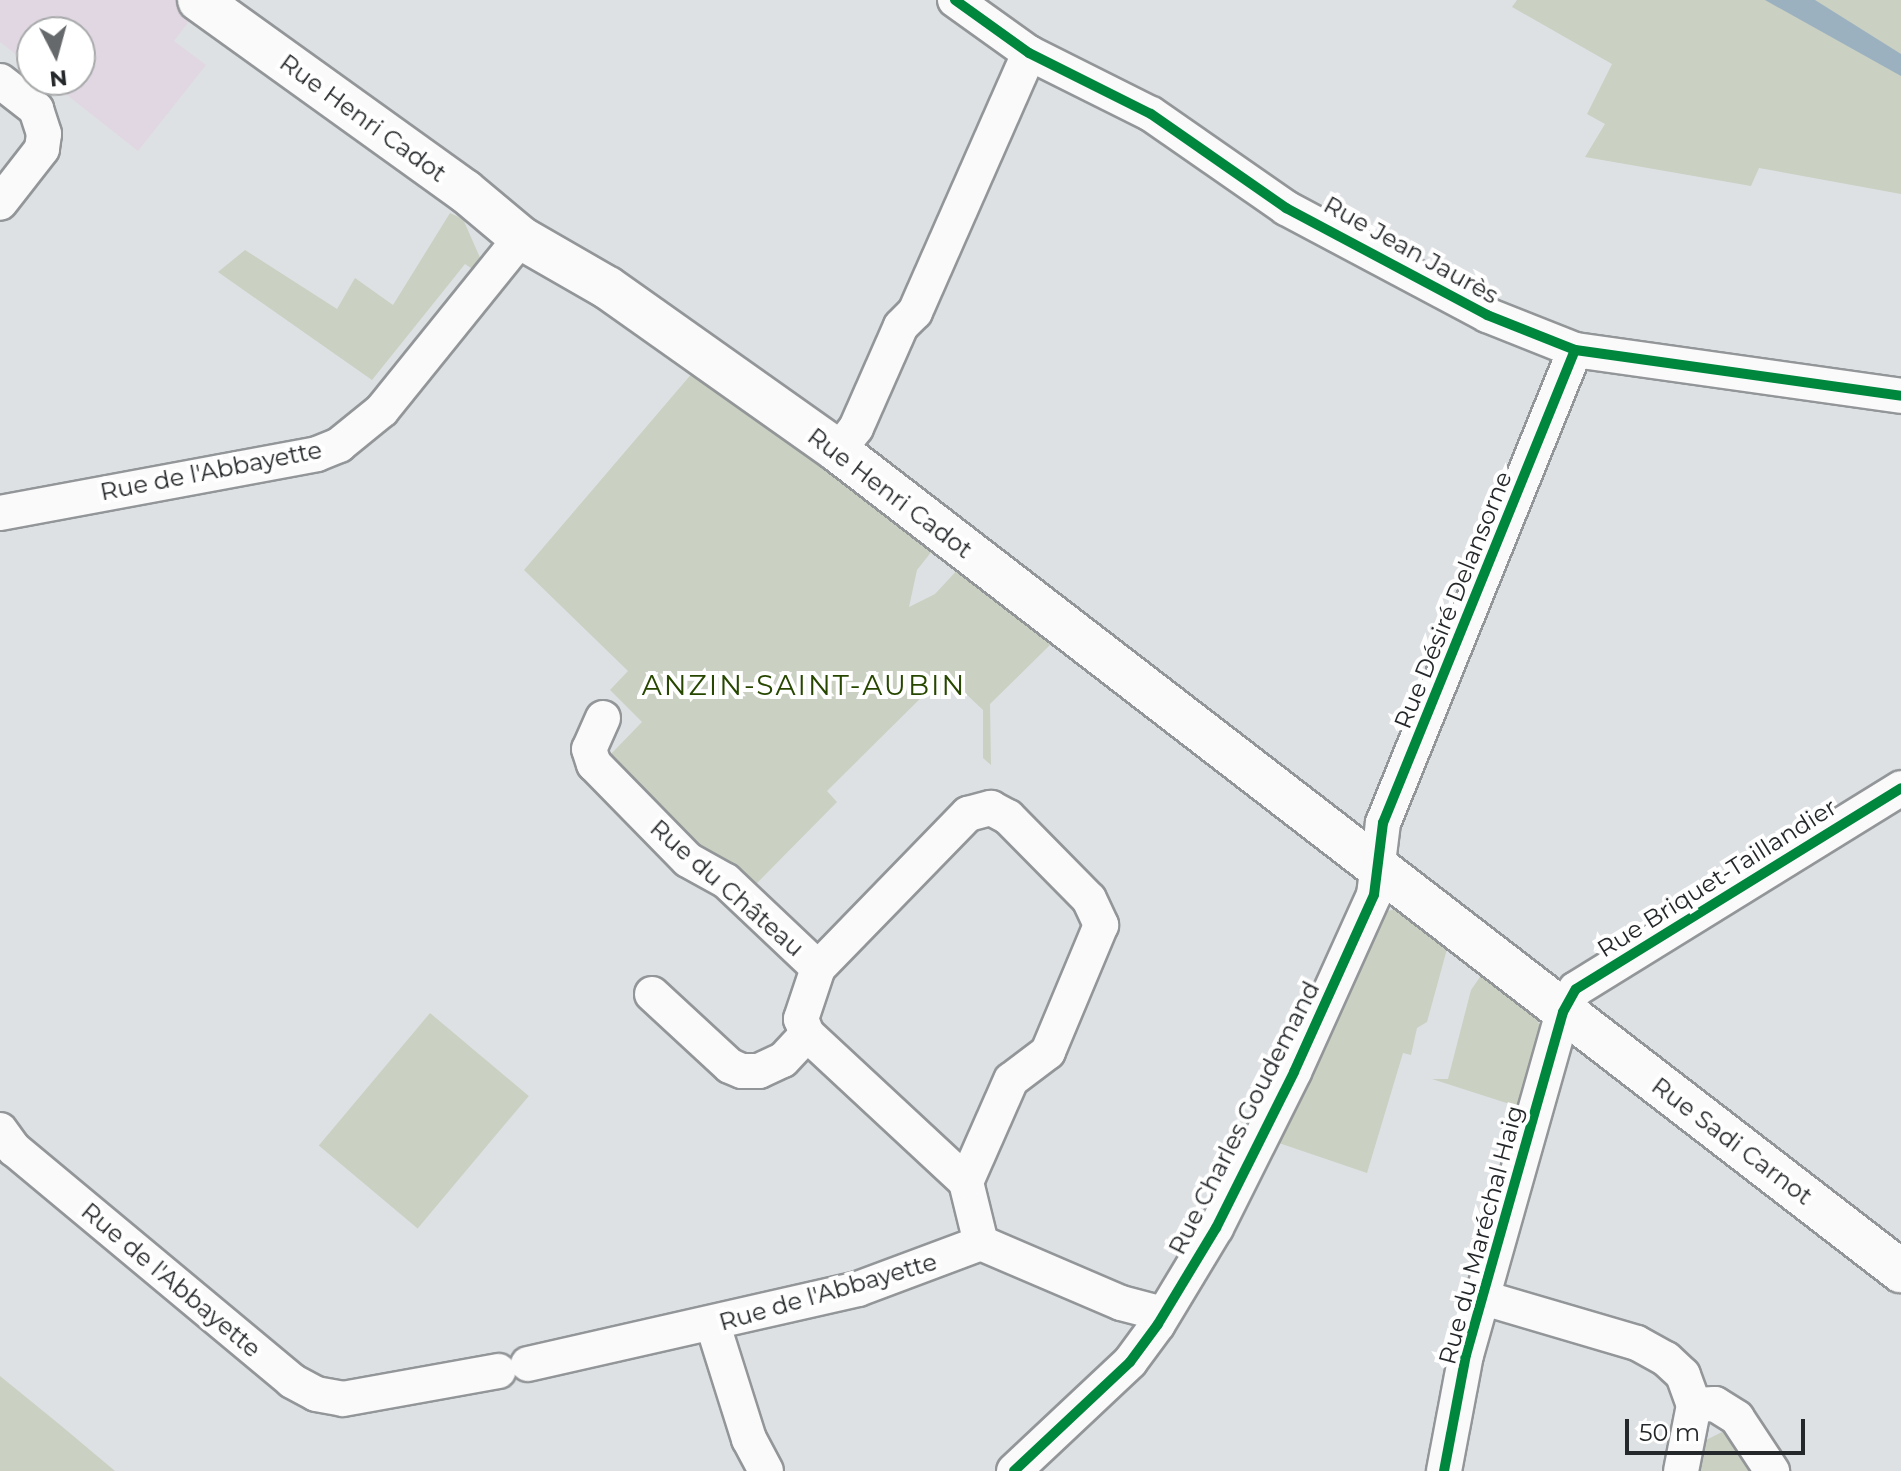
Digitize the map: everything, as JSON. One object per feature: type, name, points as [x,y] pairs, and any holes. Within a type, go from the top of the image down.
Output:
[{"type":"main road","name":"Rue Henri Cadot","points":[[199,0],[465,191],[521,238],[608,288],[838,451],[1563,1012]]},
{"type":"main road","name":"Rue Sadi Carnot","points":[[1563,1012],[1901,1271]]},
{"type":"street","name":"Rue Jean Jaurès","points":[[955,0],[1029,53],[1151,114],[1255,189],[1437,292],[1575,350],[1901,396]]},
{"type":"street","points":[[838,451],[856,428],[901,326],[915,312],[1029,53]]},
{"type":"street","points":[[0,81],[36,109],[44,134],[42,149],[0,203]]},
{"type":"street","name":"Rue de l'Abbayette","points":[[0,513],[317,454],[339,445],[382,410],[521,238]]},
{"type":"street","name":"Rue Désiré Delansorne","points":[[1377,868],[1383,823],[1575,350]]},
{"type":"street","name":"Rue du Château","points":[[603,718],[589,749],[594,764],[688,860],[726,881],[818,968],[801,1019],[807,1034]]},
{"type":"street","name":"Rue Briquet-Taillandier","points":[[1563,1012],[1581,985],[1901,788]]},
{"type":"street","points":[[818,968],[968,814],[991,808],[1008,817],[1098,912],[1101,925],[1048,1052],[1011,1080],[966,1182]]},
{"type":"street","name":"Rue Charles Goudemand","points":[[1014,1471],[1130,1362],[1216,1228],[1294,1072],[1372,902],[1377,868]]},
{"type":"street","points":[[652,994],[730,1066],[742,1071],[759,1071],[783,1060],[807,1034],[966,1182],[981,1243],[1121,1303],[1163,1314]]},
{"type":"street","name":"Rue du Maréchal Haig","points":[[1444,1471],[1466,1355],[1563,1012]]},
{"type":"street","name":"Rue de l'Abbayette","points":[[0,1130],[14,1149],[292,1381],[316,1394],[343,1399],[514,1368],[713,1325],[858,1289],[981,1243]]},
{"type":"street","points":[[1484,1298],[1637,1343],[1683,1375],[1694,1405],[1681,1471]]},
{"type":"street","points":[[713,1325],[749,1439],[766,1471]]},
{"type":"street","points":[[1694,1405],[1715,1404],[1737,1418],[1772,1471]]},
{"type":"shaded area","points":[[0,0],[178,0],[196,12],[174,41],[206,65],[138,151],[68,96],[96,96],[96,16],[16,16],[16,54],[0,42]]},
{"type":"shaded area","points":[[1517,0],[1901,0],[1901,194],[1759,168],[1751,186],[1585,157],[1605,124],[1587,114],[1612,64],[1512,7]]},
{"type":"shaded area","points":[[450,213],[463,219],[481,260],[474,270],[465,264],[372,380],[218,272],[245,250],[337,309],[355,278],[393,305]]},
{"type":"shaded area","points":[[694,371],[936,546],[917,570],[909,607],[935,594],[961,566],[1054,641],[990,704],[991,765],[983,758],[983,710],[945,674],[827,791],[837,802],[754,886],[708,855],[609,756],[642,722],[610,690],[628,671],[524,570]]},
{"type":"shaded area","points":[[1396,909],[1447,949],[1427,1022],[1417,1028],[1411,1055],[1403,1053],[1367,1173],[1273,1141],[1379,913]]},
{"type":"shaded area","points":[[1482,974],[1535,1015],[1542,1031],[1519,1107],[1432,1079],[1448,1079],[1471,990]]},
{"type":"shaded area","points":[[430,1013],[529,1096],[418,1228],[319,1146]]},
{"type":"shaded area","points":[[0,1376],[59,1424],[115,1471],[0,1471]]},
{"type":"shaded area","points":[[1722,1432],[1732,1433],[1760,1471],[1692,1471],[1704,1441]]},
{"type":"water","points":[[1765,0],[1815,0],[1901,54],[1901,76]]},
{"type":"cycle path","points":[[955,0],[1029,53],[1151,114],[1286,208],[1487,315],[1575,350],[1901,396]]},
{"type":"cycle path","points":[[1014,1471],[1130,1362],[1158,1324],[1216,1228],[1294,1072],[1374,895],[1383,823],[1575,350]]},
{"type":"cycle path","points":[[1444,1471],[1466,1355],[1563,1012],[1576,989],[1901,788]]},
{"type":"district","name":"ANZIN-SAINT-AUBIN","points":[[804,685]]}]
